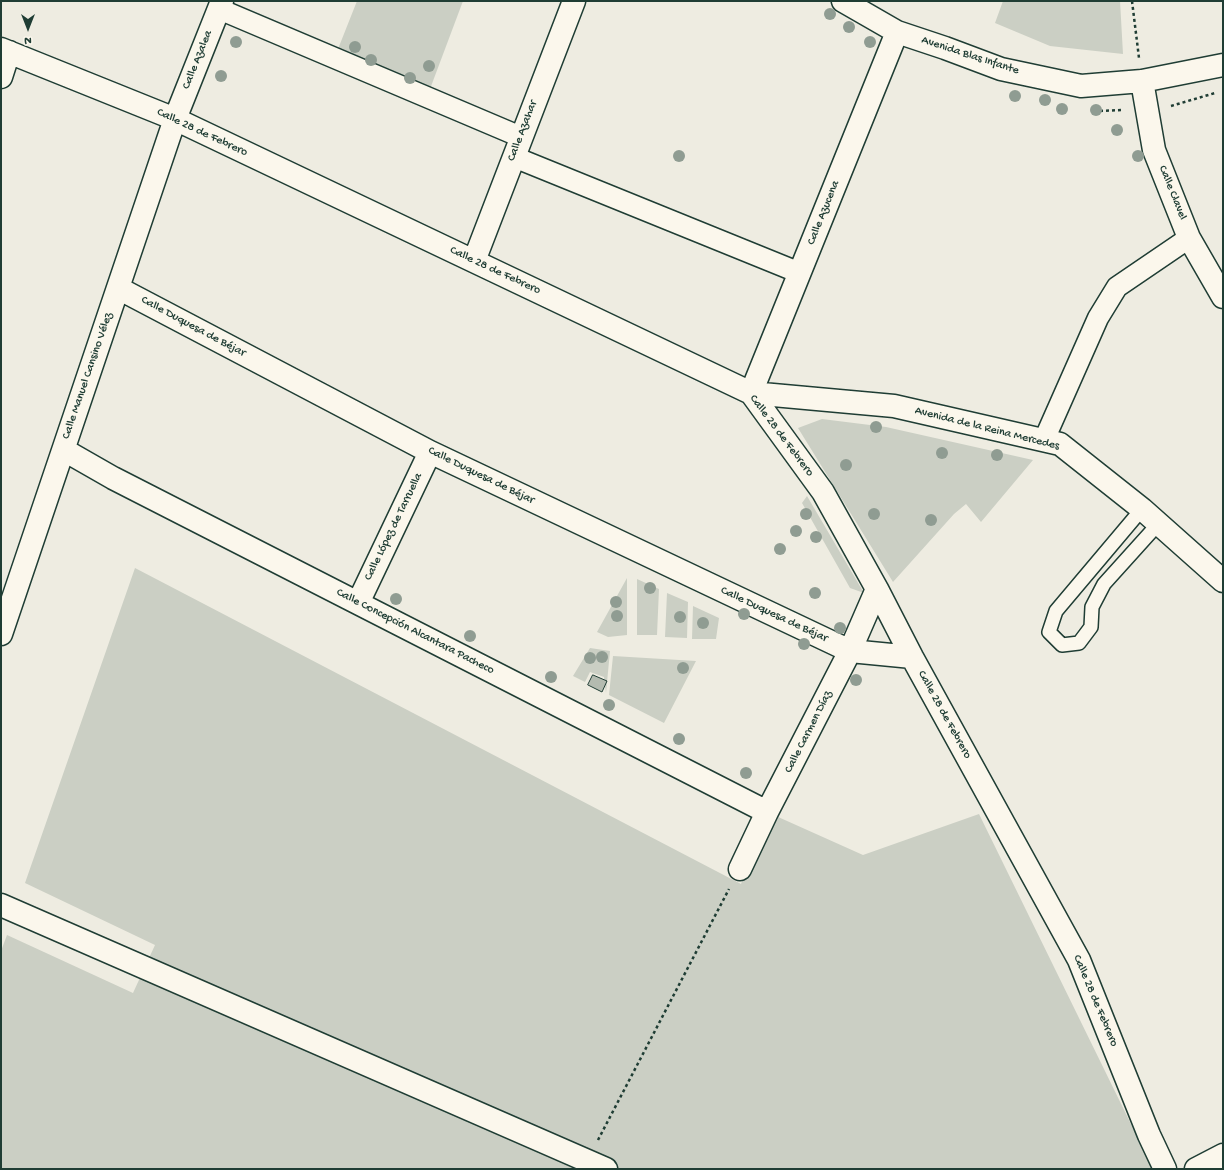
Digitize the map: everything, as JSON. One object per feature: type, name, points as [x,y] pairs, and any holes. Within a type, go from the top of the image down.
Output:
[{"type":"street","name":"Calle Azahar","points":[[474,261],[574,1]]},
{"type":"street","name":"Avenida Blas Infante","points":[[843,1],[897,32],[1001,69],[1081,86],[1142,82],[1223,65]]},
{"type":"street","points":[[220,5],[517,147],[800,273]]},
{"type":"street","name":"Calle Azalea","points":[[175,119],[220,5]]},
{"type":"street","name":"Calle Azucena","points":[[751,393],[897,32]]},
{"type":"street","points":[[1,77],[5,50]]},
{"type":"street","name":"Calle 28 de Febrero","points":[[5,50],[175,119],[751,393],[823,492],[1079,960],[1149,1135],[1166,1169]]},
{"type":"street","name":"Calle Clavel","points":[[1142,82],[1154,150],[1189,238],[1223,297]]},
{"type":"street","name":"Calle Manuel Cansino Vélez","points":[[1,634],[175,119]]},
{"type":"street","points":[[1044,440],[1098,318],[1117,287],[1189,238]]},
{"type":"street","name":"Calle Duquesa de Béjar","points":[[118,288],[430,452],[850,651],[912,657]]},
{"type":"street","name":"Avenida de la Reina Mercedes","points":[[751,393],[894,406],[1060,444],[1159,523],[1223,581]]},
{"type":"street","name":"Calle Concepción Alcantara Pacheco","points":[[64,450],[113,478],[767,812]]},
{"type":"street","name":"Calle López de Tarruella","points":[[358,603],[430,452]]},
{"type":"street","name":"Calle Carmen Díaz","points":[[740,869],[767,812],[850,651],[876,589]]},
{"type":"street","points":[[850,651],[900,635]]},
{"type":"street","points":[[1,904],[597,1165]]},
{"type":"street","points":[[1196,1169],[1223,1155]]},
{"type":"lane","points":[[1142,509],[1056,611],[1049,632],[1062,645],[1079,643],[1091,626],[1092,607],[1104,584],[1159,523]]},
{"type":"path","points":[[1132,1],[1142,82]]},
{"type":"path","points":[[597,1165],[740,869]]},
{"type":"shaded area","points":[[357,1],[463,1],[430,89],[338,49]]},
{"type":"shaded area","points":[[1003,1],[1120,1],[1123,54],[1050,46],[995,23]]},
{"type":"shaded area","points":[[822,419],[886,427],[1033,460],[981,522],[966,504],[954,514],[893,582],[798,428]]},
{"type":"shaded area","points":[[807,496],[864,593],[850,588],[802,503]]},
{"type":"shaded area","points":[[135,568],[741,884],[767,812],[863,855],[979,814],[1153,1169],[1,1169],[1,951],[7,935],[133,993],[155,945],[25,883]]},
{"type":"shaded area","points":[[627,578],[627,635],[608,637],[597,632]]},
{"type":"shaded area","points":[[637,579],[659,589],[657,635],[637,635]]},
{"type":"shaded area","points":[[667,593],[688,602],[687,638],[665,637]]},
{"type":"shaded area","points":[[693,606],[719,618],[716,639],[692,639]]},
{"type":"shaded area","points":[[590,648],[610,651],[606,693],[604,677],[590,672],[585,682],[573,676]]},
{"type":"shaded area","points":[[613,656],[696,661],[664,723],[609,695]]},
{"type":"building","points":[[593,675],[607,681],[602,692],[588,685]]}]
